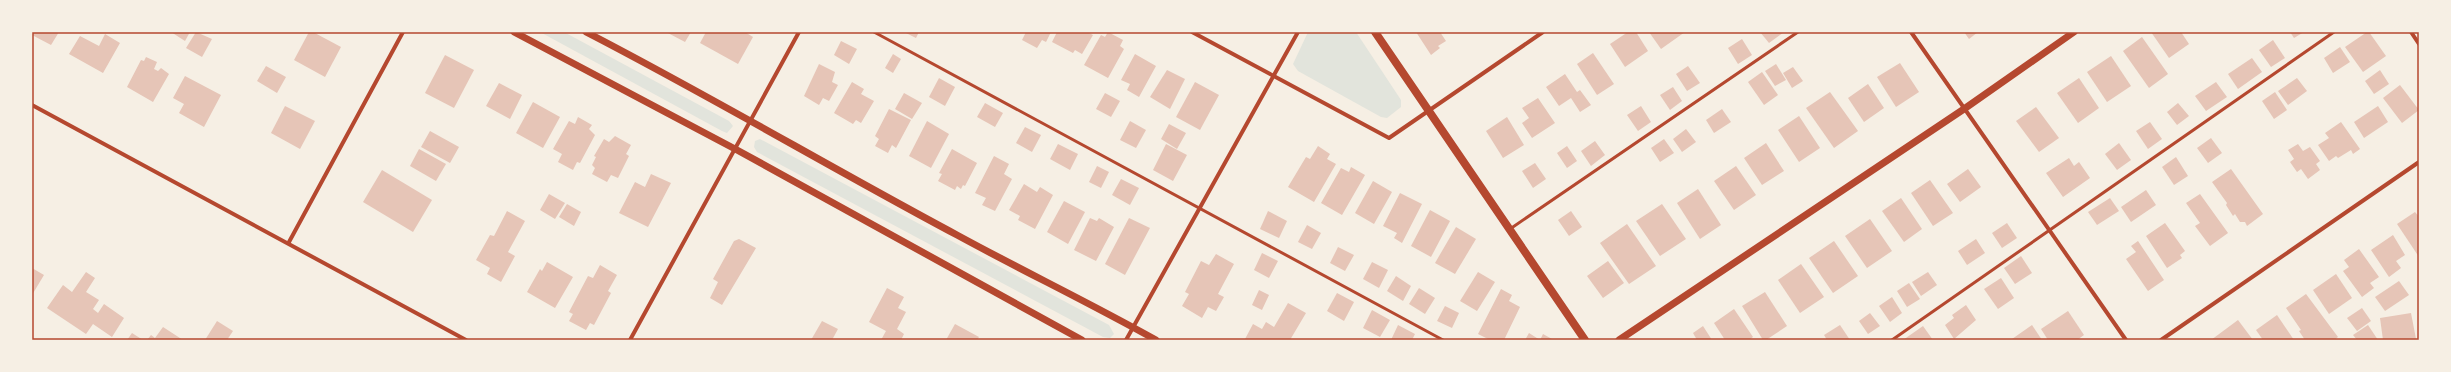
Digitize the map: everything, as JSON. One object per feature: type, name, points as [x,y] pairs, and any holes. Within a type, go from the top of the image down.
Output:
[{"type":"main road","points":[[1375,32],[1585,340]]},
{"type":"street","points":[[289,242],[403,32]]},
{"type":"street","points":[[514,32],[737,150],[1082,340]]},
{"type":"street","points":[[586,32],[752,120],[958,236],[1156,340]]},
{"type":"street","points":[[630,340],[737,150],[799,32]]},
{"type":"street","points":[[1192,32],[1389,138],[1543,32]]},
{"type":"street","points":[[1126,340],[1298,32]]},
{"type":"street","points":[[1911,32],[2126,340]]},
{"type":"street","points":[[1619,340],[1964,109],[2074,32]]},
{"type":"street","points":[[2411,32],[2419,44]]},
{"type":"street","points":[[32,104],[289,242],[466,340]]},
{"type":"street","points":[[2161,340],[2419,162]]},
{"type":"lane","points":[[874,32],[1443,340]]},
{"type":"lane","points":[[1509,230],[1798,32]]},
{"type":"lane","points":[[1892,340],[2334,32]]},
{"type":"shaded area","points":[[540,32],[564,32],[729,121],[733,126],[727,133],[722,131]]},
{"type":"shaded area","points":[[1308,32],[1356,32],[1401,100],[1401,107],[1387,118],[1381,117],[1298,71],[1293,64]]},
{"type":"shaded area","points":[[760,139],[1109,325],[1114,334],[1110,338],[1103,337],[757,152],[754,147],[755,141]]},
{"type":"building","points":[[32,32],[59,32],[51,45],[32,35]]},
{"type":"building","points":[[171,32],[190,32],[185,41]]},
{"type":"building","points":[[196,32],[212,39],[202,57],[186,48]]},
{"type":"building","points":[[309,32],[313,32],[341,47],[325,77],[294,60]]},
{"type":"building","points":[[666,32],[691,32],[685,42]]},
{"type":"building","points":[[706,32],[745,32],[753,37],[738,64],[700,43]]},
{"type":"building","points":[[904,32],[919,32],[916,38]]},
{"type":"building","points":[[1026,32],[1051,32],[1046,42],[1042,40],[1037,48],[1022,40]]},
{"type":"building","points":[[1057,32],[1087,32],[1093,35],[1082,54],[1075,50],[1073,53],[1052,42]]},
{"type":"building","points":[[1108,32],[1123,40],[1120,46],[1124,49],[1108,78],[1084,65],[1101,35],[1105,37]]},
{"type":"building","points":[[1416,32],[1440,32],[1446,41],[1438,46],[1440,48],[1431,55]]},
{"type":"building","points":[[1628,32],[1636,32],[1648,51],[1625,67],[1610,44]]},
{"type":"building","points":[[1649,32],[1685,32],[1661,49]]},
{"type":"building","points":[[1760,32],[1784,32],[1769,43]]},
{"type":"building","points":[[1964,32],[1978,32],[1969,39]]},
{"type":"building","points":[[2151,32],[2181,32],[2189,44],[2169,58]]},
{"type":"building","points":[[2290,32],[2304,32],[2294,38]]},
{"type":"building","points":[[2369,32],[2386,56],[2363,72],[2345,47]]},
{"type":"building","points":[[105,34],[120,43],[103,73],[69,54],[80,36],[99,46]]},
{"type":"building","points":[[2142,37],[2168,74],[2149,88],[2123,51]]},
{"type":"building","points":[[1742,39],[1752,55],[1738,64],[1728,48]]},
{"type":"building","points":[[2273,40],[2285,58],[2271,67],[2259,50]]},
{"type":"building","points":[[841,41],[857,49],[849,64],[834,55]]},
{"type":"building","points":[[2340,47],[2350,62],[2333,73],[2324,58]]},
{"type":"building","points":[[1593,53],[1614,84],[1597,95],[1577,64]]},
{"type":"building","points":[[893,54],[901,59],[893,73],[885,68]]},
{"type":"building","points":[[1135,54],[1156,66],[1139,97],[1127,90],[1130,84],[1121,80]]},
{"type":"building","points":[[445,55],[474,70],[454,108],[425,93]]},
{"type":"building","points":[[2111,56],[2131,86],[2107,102],[2087,72]]},
{"type":"building","points":[[146,57],[157,62],[154,69],[158,71],[161,68],[169,74],[153,102],[127,87],[141,60],[144,61]]},
{"type":"building","points":[[2252,58],[2262,72],[2238,89],[2228,74]]},
{"type":"building","points":[[1900,63],[1919,92],[1896,107],[1877,77]]},
{"type":"building","points":[[819,64],[835,72],[832,82],[838,85],[829,101],[823,98],[819,105],[804,96]]},
{"type":"building","points":[[1776,64],[1786,80],[1775,86],[1765,71]]},
{"type":"building","points":[[266,66],[286,77],[277,93],[257,81]]},
{"type":"building","points":[[1688,66],[1700,83],[1687,91],[1676,74]]},
{"type":"building","points":[[1793,67],[1803,81],[1792,88],[1783,73]]},
{"type":"building","points":[[1167,70],[1185,79],[1170,109],[1150,97]]},
{"type":"building","points":[[2380,70],[2389,84],[2374,94],[2365,81]]},
{"type":"building","points":[[1762,72],[1778,95],[1764,105],[1748,82]]},
{"type":"building","points":[[1565,74],[1577,92],[1580,90],[1591,105],[1580,112],[1571,98],[1559,106],[1546,87]]},
{"type":"building","points":[[185,76],[221,95],[204,127],[179,113],[184,104],[173,98]]},
{"type":"building","points":[[939,78],[955,87],[945,106],[929,97]]},
{"type":"building","points":[[2079,78],[2099,108],[2078,123],[2057,93]]},
{"type":"building","points":[[2297,78],[2307,91],[2288,105],[2278,91]]},
{"type":"building","points":[[852,82],[864,89],[861,94],[874,101],[861,123],[856,120],[853,124],[834,113]]},
{"type":"building","points":[[1195,82],[1219,95],[1200,130],[1176,117]]},
{"type":"building","points":[[2216,82],[2227,97],[2206,111],[2195,96]]},
{"type":"building","points":[[499,83],[522,95],[510,119],[486,106]]},
{"type":"building","points":[[1868,84],[1884,108],[1864,122],[1848,98]]},
{"type":"building","points":[[2400,85],[2419,110],[2402,123],[2383,98]]},
{"type":"building","points":[[1673,87],[1682,101],[1670,110],[1660,95]]},
{"type":"building","points":[[1830,92],[1858,131],[1834,148],[1806,108]]},
{"type":"building","points":[[2275,92],[2287,110],[2274,119],[2262,101]]},
{"type":"building","points":[[904,93],[922,103],[912,119],[895,109]]},
{"type":"building","points":[[1105,93],[1120,101],[1111,117],[1096,109]]},
{"type":"building","points":[[1538,98],[1555,123],[1532,138],[1522,123],[1529,118],[1522,108]]},
{"type":"building","points":[[533,102],[560,117],[543,148],[516,133]]},
{"type":"building","points":[[985,103],[1003,113],[995,127],[977,117]]},
{"type":"building","points":[[2178,103],[2189,116],[2177,125],[2167,112]]},
{"type":"building","points":[[285,106],[315,121],[300,149],[271,133]]},
{"type":"building","points":[[1641,106],[1651,122],[1638,131],[1627,115]]},
{"type":"building","points":[[2378,106],[2388,122],[2364,138],[2354,122]]},
{"type":"building","points":[[2036,107],[2059,138],[2039,152],[2016,121]]},
{"type":"building","points":[[889,109],[911,120],[896,148],[892,145],[888,153],[875,146],[879,139],[875,136]]},
{"type":"building","points":[[1722,109],[1731,122],[1714,133],[1706,120]]},
{"type":"building","points":[[1799,116],[1820,148],[1799,162],[1778,130]]},
{"type":"building","points":[[578,117],[592,125],[589,129],[595,135],[580,163],[577,162],[573,170],[558,162],[562,154],[553,149],[569,121],[575,124]]},
{"type":"building","points":[[1507,117],[1524,145],[1503,158],[1486,131]]},
{"type":"building","points":[[927,121],[949,134],[931,168],[909,156]]},
{"type":"building","points":[[1130,121],[1146,130],[1136,148],[1120,140]]},
{"type":"building","points":[[2150,122],[2162,139],[2148,149],[2136,131]]},
{"type":"building","points":[[2341,122],[2360,149],[2353,154],[2351,150],[2338,158],[2336,156],[2329,161],[2318,145],[2329,138],[2325,133]]},
{"type":"building","points":[[1169,124],[1186,133],[1177,149],[1161,139]]},
{"type":"building","points":[[1025,127],[1041,135],[1032,152],[1016,143]]},
{"type":"building","points":[[1686,129],[1696,142],[1682,152],[1673,139]]},
{"type":"building","points":[[430,131],[459,147],[450,163],[421,147]]},
{"type":"building","points":[[615,136],[631,145],[626,154],[629,156],[618,178],[611,175],[607,182],[592,174],[595,168],[592,165],[596,157],[594,156],[604,139],[609,142]]},
{"type":"building","points":[[2211,138],[2222,153],[2208,163],[2197,148]]},
{"type":"building","points":[[1664,139],[1674,153],[1660,162],[1651,148]]},
{"type":"building","points":[[1595,141],[1605,155],[1591,166],[1581,151]]},
{"type":"building","points":[[1766,143],[1784,171],[1762,185],[1744,158]]},
{"type":"building","points":[[2119,143],[2131,160],[2117,170],[2105,154]]},
{"type":"building","points":[[1058,144],[1078,154],[1070,170],[1050,159]]},
{"type":"building","points":[[1166,144],[1187,155],[1173,181],[1153,170]]},
{"type":"building","points":[[2298,144],[2303,151],[2310,147],[2320,161],[2316,164],[2320,170],[2308,179],[2301,169],[2297,172],[2290,162],[2294,159],[2288,150]]},
{"type":"building","points":[[1318,146],[1330,154],[1327,159],[1336,164],[1314,202],[1288,187],[1306,157],[1310,159]]},
{"type":"building","points":[[1567,146],[1577,161],[1567,168],[1557,153]]},
{"type":"building","points":[[419,149],[446,164],[436,181],[410,166]]},
{"type":"building","points":[[952,149],[977,163],[965,186],[963,185],[961,189],[957,186],[955,190],[938,181],[942,174],[939,173]]},
{"type":"building","points":[[994,156],[1009,164],[1004,174],[1012,179],[995,211],[982,205],[986,198],[975,193]]},
{"type":"building","points":[[2176,157],[2188,176],[2174,185],[2162,167]]},
{"type":"building","points":[[2069,158],[2074,166],[2079,162],[2090,178],[2063,197],[2046,173]]},
{"type":"building","points":[[1535,163],[1546,179],[1533,188],[1522,171]]},
{"type":"building","points":[[1097,166],[1109,172],[1101,188],[1089,182]]},
{"type":"building","points":[[1736,166],[1756,195],[1734,210],[1714,181]]},
{"type":"building","points":[[1351,167],[1365,175],[1342,215],[1321,203],[1341,168],[1349,172]]},
{"type":"building","points":[[1968,169],[1981,187],[1960,202],[1947,184]]},
{"type":"building","points":[[2231,169],[2263,214],[2247,226],[2245,222],[2240,222],[2235,214],[2233,216],[2226,205],[2227,203],[2212,182]]},
{"type":"building","points":[[382,170],[432,200],[413,232],[363,202]]},
{"type":"building","points":[[651,174],[671,183],[648,227],[619,213],[635,182],[645,187]]},
{"type":"building","points":[[1121,179],[1139,188],[1130,205],[1112,195]]},
{"type":"building","points":[[1930,180],[1953,213],[1933,226],[1911,193]]},
{"type":"building","points":[[1373,181],[1392,192],[1374,224],[1355,213]]},
{"type":"building","points":[[1024,184],[1037,192],[1040,187],[1053,195],[1035,229],[1018,220],[1020,216],[1009,210]]},
{"type":"building","points":[[1698,189],[1721,225],[1700,239],[1677,203]]},
{"type":"building","points":[[2146,190],[2156,205],[2131,222],[2121,207]]},
{"type":"building","points":[[1400,193],[1422,204],[1402,243],[1394,238],[1397,233],[1383,226]]},
{"type":"building","points":[[549,194],[565,203],[555,219],[540,210]]},
{"type":"building","points":[[2200,194],[2228,233],[2210,246],[2195,226],[2200,223],[2186,203]]},
{"type":"building","points":[[1901,198],[1922,229],[1904,242],[1882,211]]},
{"type":"building","points":[[2110,198],[2119,211],[2097,225],[2088,212]]},
{"type":"building","points":[[1064,201],[1085,212],[1068,244],[1047,232]]},
{"type":"building","points":[[567,204],[581,212],[574,226],[559,217]]},
{"type":"building","points":[[1662,204],[1686,239],[1660,256],[1636,221]]},
{"type":"building","points":[[1430,210],[1450,221],[1431,257],[1411,246]]},
{"type":"building","points":[[507,211],[525,221],[508,252],[515,256],[501,282],[487,274],[490,268],[476,260],[490,235],[494,236]]},
{"type":"building","points":[[1268,211],[1287,221],[1279,238],[1260,229]]},
{"type":"building","points":[[1571,211],[1582,227],[1569,236],[1558,220]]},
{"type":"building","points":[[2415,212],[2419,217],[2419,257],[2397,224]]},
{"type":"building","points":[[1090,218],[1097,221],[1099,218],[1114,227],[1096,261],[1074,250]]},
{"type":"building","points":[[1129,218],[1150,228],[1125,275],[1105,264]]},
{"type":"building","points":[[1870,219],[1892,251],[1867,268],[1845,236]]},
{"type":"building","points":[[2007,223],[2017,238],[2002,248],[1992,233]]},
{"type":"building","points":[[2165,223],[2185,251],[2180,255],[2182,258],[2167,268],[2146,236]]},
{"type":"building","points":[[1627,224],[1656,266],[1629,284],[1600,243]]},
{"type":"building","points":[[1307,225],[1321,233],[1312,249],[1298,242]]},
{"type":"building","points":[[1456,227],[1476,239],[1455,274],[1435,263]]},
{"type":"building","points":[[2393,235],[2405,255],[2396,261],[2401,268],[2389,277],[2371,250]]},
{"type":"building","points":[[739,239],[756,248],[722,305],[710,298],[718,282],[713,279],[734,241]]},
{"type":"building","points":[[1976,239],[1985,253],[1967,265],[1958,251]]},
{"type":"building","points":[[1834,241],[1858,276],[1833,293],[1809,258]]},
{"type":"building","points":[[2138,241],[2164,280],[2148,291],[2126,259],[2136,252],[2131,246]]},
{"type":"building","points":[[1338,247],[1354,255],[1345,271],[1330,263]]},
{"type":"building","points":[[2359,249],[2379,277],[2370,283],[2374,288],[2362,297],[2343,271],[2349,267],[2344,260]]},
{"type":"building","points":[[1262,253],[1278,261],[1269,278],[1254,270]]},
{"type":"building","points":[[1216,254],[1234,264],[1218,294],[1224,297],[1216,311],[1208,307],[1202,318],[1182,306],[1189,294],[1185,292],[1201,261],[1209,265]]},
{"type":"building","points":[[2021,256],[2032,273],[2015,284],[2004,268]]},
{"type":"building","points":[[1608,261],[1624,283],[1603,298],[1587,276]]},
{"type":"building","points":[[547,262],[573,277],[555,308],[527,292],[540,269],[542,271]]},
{"type":"building","points":[[1372,262],[1388,270],[1379,288],[1363,279]]},
{"type":"building","points":[[1801,264],[1824,297],[1800,313],[1778,280]]},
{"type":"building","points":[[600,265],[617,275],[608,291],[611,293],[594,325],[590,323],[586,330],[569,321],[573,314],[569,312],[588,276],[593,278]]},
{"type":"building","points":[[32,268],[44,275],[32,295]]},
{"type":"building","points":[[86,272],[95,278],[86,292],[99,300],[93,309],[98,313],[104,304],[124,318],[112,337],[93,324],[86,334],[47,308],[63,285],[72,292]]},
{"type":"building","points":[[1478,272],[1495,282],[1477,311],[1460,301]]},
{"type":"building","points":[[1928,272],[1937,285],[1921,296],[1912,282]]},
{"type":"building","points":[[2336,274],[2352,298],[2329,314],[2313,290]]},
{"type":"building","points":[[1396,276],[1411,286],[1403,301],[1387,291]]},
{"type":"building","points":[[2001,278],[2014,298],[1998,309],[1984,289]]},
{"type":"building","points":[[2399,281],[2409,295],[2385,311],[2375,297]]},
{"type":"building","points":[[1909,283],[1920,299],[1907,307],[1897,291]]},
{"type":"building","points":[[887,288],[904,297],[898,308],[906,312],[897,329],[904,334],[901,340],[881,340],[886,331],[869,322]]},
{"type":"building","points":[[1419,288],[1435,298],[1425,314],[1409,304]]},
{"type":"building","points":[[1501,289],[1512,295],[1509,301],[1520,307],[1504,340],[1490,340],[1478,334]]},
{"type":"building","points":[[1259,290],[1269,295],[1262,310],[1252,305]]},
{"type":"building","points":[[1765,292],[1787,326],[1766,340],[1763,340],[1742,306]]},
{"type":"building","points":[[1337,293],[1354,302],[1344,321],[1327,311]]},
{"type":"building","points":[[2306,294],[2338,337],[2334,340],[2305,340],[2299,331],[2301,330],[2286,308]]},
{"type":"building","points":[[1892,297],[1902,313],[1890,322],[1879,306]]},
{"type":"building","points":[[1288,303],[1306,313],[1290,340],[1245,339],[1253,324],[1262,329],[1266,322],[1274,327]]},
{"type":"building","points":[[1966,305],[1976,320],[1954,339],[1945,325],[1954,318],[1952,315]]},
{"type":"building","points":[[1445,306],[1459,313],[1452,328],[1437,321]]},
{"type":"building","points":[[2362,308],[2371,321],[2357,331],[2347,318]]},
{"type":"building","points":[[1734,309],[1753,337],[1749,340],[1725,340],[1714,323]]},
{"type":"building","points":[[1372,310],[1390,320],[1380,337],[1363,328]]},
{"type":"building","points":[[2068,311],[2084,335],[2077,340],[2048,340],[2041,329]]},
{"type":"building","points":[[1870,313],[1880,326],[1868,334],[1859,321]]},
{"type":"building","points":[[2411,313],[2416,339],[2383,340],[2380,318]]},
{"type":"building","points":[[2277,315],[2294,340],[2263,340],[2256,330]]},
{"type":"building","points":[[2238,320],[2253,340],[2211,340]]},
{"type":"building","points":[[217,321],[233,331],[227,340],[205,340]]},
{"type":"building","points":[[822,321],[838,329],[832,340],[811,340]]},
{"type":"building","points":[[955,324],[979,337],[977,340],[946,340]]},
{"type":"building","points":[[1398,325],[1415,334],[1412,340],[1391,340]]},
{"type":"building","points":[[1840,325],[1850,340],[1827,340],[1824,335]]},
{"type":"building","points":[[2032,325],[2042,340],[2012,339]]},
{"type":"building","points":[[2368,325],[2378,340],[2357,340],[2353,335]]},
{"type":"building","points":[[1703,326],[1712,340],[1697,340],[1693,333]]},
{"type":"building","points":[[1923,326],[1933,340],[1903,340]]},
{"type":"building","points":[[163,327],[183,340],[147,340],[151,335],[155,338]]},
{"type":"building","points":[[132,333],[143,340],[127,340]]},
{"type":"building","points":[[1529,333],[1540,340],[1525,340]]},
{"type":"building","points":[[1543,334],[1552,339],[1551,340],[1540,340]]}]
